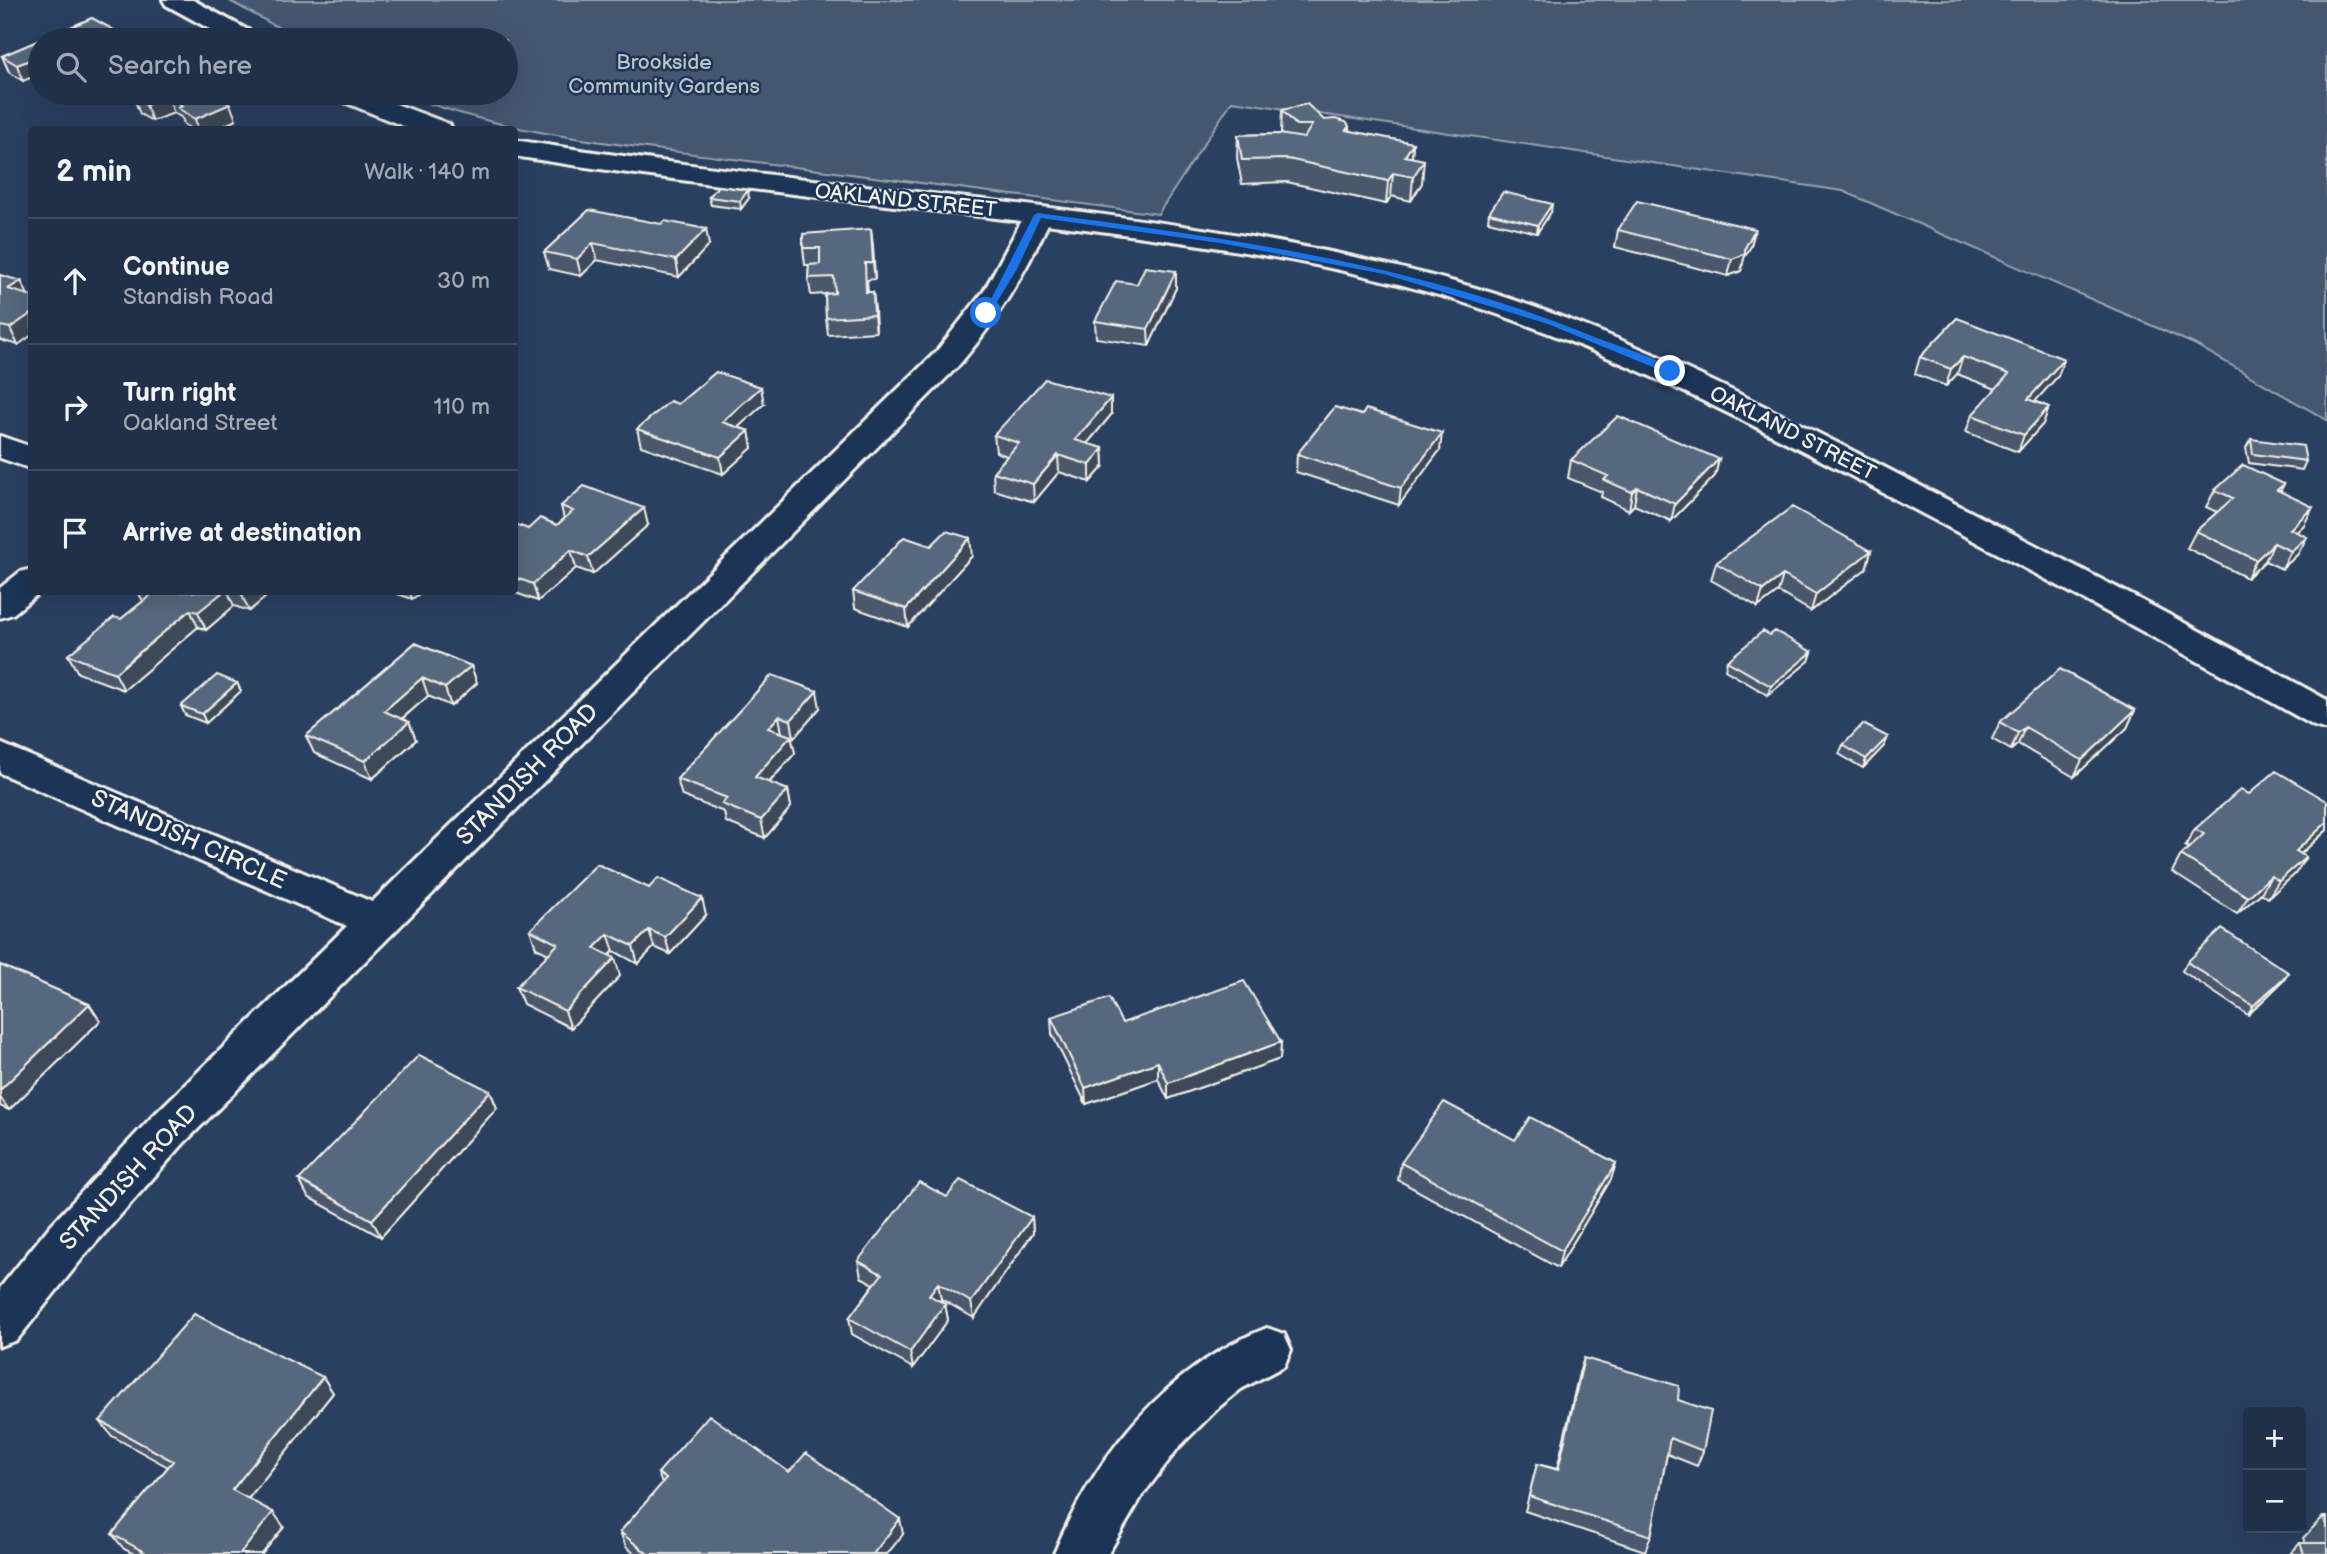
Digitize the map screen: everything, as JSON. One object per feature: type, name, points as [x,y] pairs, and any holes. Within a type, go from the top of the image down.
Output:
[{"type":"street","points":[[176,0],[226,28]]},
{"type":"street","points":[[373,105],[428,126]]},
{"type":"street","name":"OAKLAND STREET","points":[[518,149],[1220,240],[1385,272],[1473,297],[1590,337],[1740,405],[2046,564],[2327,717]]},
{"type":"street","name":"STANDISH ROAD","points":[[0,1324],[67,1241],[158,1140],[947,359],[980,321],[1000,292],[1038,215]]},
{"type":"street","points":[[0,446],[28,457]]},
{"type":"street","points":[[0,606],[28,583]]},
{"type":"street","name":"STANDISH CIRCLE","points":[[0,757],[377,922]]},
{"type":"street","points":[[1080,1554],[1099,1517],[1158,1435],[1190,1400],[1225,1373],[1267,1350]]},
{"type":"green space","name":"Brookside Community Gardens","points":[[228,0],[2327,0],[2327,420],[2194,344],[1843,191],[1232,101],[1158,214],[607,143],[523,129],[434,105],[518,105],[518,28],[279,28]]},
{"type":"building","points":[[92,18],[110,28],[68,28]]},
{"type":"building","points":[[28,45],[28,61],[17,65],[2,56]]},
{"type":"building","points":[[1307,104],[1324,120],[1346,122],[1349,126],[1346,130],[1413,143],[1405,156],[1424,160],[1413,177],[1393,173],[1388,181],[1288,159],[1242,160],[1238,135],[1279,134],[1304,138],[1312,125],[1296,125],[1282,110]]},
{"type":"building","points":[[228,105],[195,119],[178,108]]},
{"type":"building","points":[[718,186],[748,190],[740,201],[709,197]]},
{"type":"building","points":[[1503,192],[1552,204],[1538,225],[1489,213]]},
{"type":"building","points":[[1637,201],[1755,229],[1745,248],[1745,254],[1732,259],[1618,230]]},
{"type":"building","points":[[589,210],[661,224],[665,221],[706,229],[676,260],[593,243],[577,259],[544,252]]},
{"type":"building","points":[[871,229],[873,263],[865,263],[866,292],[873,292],[874,315],[826,318],[825,294],[835,293],[834,277],[808,278],[809,265],[820,264],[820,248],[803,248],[803,234]]},
{"type":"building","points":[[1145,267],[1176,271],[1148,329],[1095,321],[1116,281],[1137,284]]},
{"type":"building","points":[[0,275],[21,281],[8,289],[28,295],[28,316],[10,328],[0,326]]},
{"type":"building","points":[[1957,318],[2064,359],[2028,399],[2049,407],[2024,435],[1972,415],[2009,374],[1963,357],[1951,369],[1920,357]]},
{"type":"building","points":[[716,372],[761,387],[722,422],[749,431],[720,457],[637,429],[670,401],[678,404]]},
{"type":"building","points":[[1045,379],[1111,398],[1075,440],[1103,448],[1090,465],[1058,455],[1033,484],[993,472],[1019,443],[994,435]]},
{"type":"building","points":[[1335,407],[1362,415],[1366,409],[1442,433],[1401,488],[1297,454]]},
{"type":"building","points":[[1618,416],[1719,459],[1675,504],[1637,487],[1632,492],[1604,480],[1608,476],[1571,460]]},
{"type":"building","points":[[2251,439],[2303,446],[2306,461],[2253,454]]},
{"type":"building","points":[[2243,465],[2284,484],[2277,490],[2313,507],[2290,529],[2307,537],[2291,551],[2274,543],[2256,560],[2196,531],[2233,498],[2215,490]]},
{"type":"building","points":[[584,486],[644,508],[588,557],[571,550],[533,584],[518,578],[518,525],[528,529],[540,518],[557,525],[573,511],[561,506]]},
{"type":"building","points":[[1792,507],[1871,551],[1816,594],[1783,575],[1763,590],[1716,563]]},
{"type":"building","points":[[946,531],[970,538],[906,609],[853,591],[904,537],[931,546]]},
{"type":"building","points":[[151,595],[219,595],[198,612],[190,610],[115,673],[68,655],[114,617],[121,619]]},
{"type":"building","points":[[1763,631],[1770,635],[1775,631],[1812,652],[1771,686],[1727,661]]},
{"type":"building","points":[[415,643],[471,666],[445,688],[422,678],[384,711],[409,722],[365,761],[306,736]]},
{"type":"building","points":[[2060,669],[2135,710],[2082,760],[2025,727],[2018,733],[2000,722]]},
{"type":"building","points":[[217,675],[237,683],[202,714],[181,706]]},
{"type":"building","points":[[772,675],[817,691],[791,720],[779,716],[768,728],[791,736],[755,777],[788,790],[761,820],[722,804],[727,798],[677,779]]},
{"type":"building","points":[[1863,724],[1888,737],[1866,759],[1843,745]]},
{"type":"building","points":[[2276,771],[2327,801],[2327,822],[2296,851],[2306,857],[2279,881],[2271,876],[2248,897],[2181,855],[2204,834],[2195,829],[2240,790],[2249,794]]},
{"type":"building","points":[[597,864],[649,888],[658,878],[702,898],[665,937],[649,930],[633,946],[608,934],[594,948],[615,958],[565,1011],[516,987],[558,944],[530,930]]},
{"type":"building","points":[[2222,929],[2289,973],[2253,1006],[2187,962]]},
{"type":"building","points":[[0,965],[89,1004],[0,1090]]},
{"type":"building","points":[[1244,981],[1281,1042],[1168,1083],[1158,1062],[1085,1088],[1051,1017],[1109,998],[1122,1023]]},
{"type":"building","points":[[419,1055],[490,1091],[372,1220],[299,1180]]},
{"type":"building","points":[[1444,1102],[1515,1140],[1530,1117],[1616,1163],[1562,1251],[1401,1163]]},
{"type":"building","points":[[960,1180],[1032,1217],[971,1302],[938,1283],[929,1295],[945,1304],[910,1352],[849,1318],[882,1274],[858,1261],[919,1182],[947,1197]]},
{"type":"building","points":[[194,1314],[323,1377],[232,1490],[273,1512],[240,1554],[148,1554],[112,1534],[173,1461],[100,1421]]},
{"type":"building","points":[[1584,1358],[1679,1386],[1678,1400],[1711,1411],[1703,1451],[1670,1438],[1651,1536],[1529,1496],[1537,1464],[1558,1470]]},
{"type":"building","points":[[709,1415],[789,1472],[806,1453],[900,1519],[873,1554],[648,1554],[620,1532],[666,1479],[658,1473]]},
{"type":"building","points":[[2300,1543],[2327,1543],[2327,1554],[2304,1554]]},
{"type":"route","points":[[986,313],[1013,269],[1038,215],[1220,240],[1385,272],[1552,323],[1670,371]]}]
